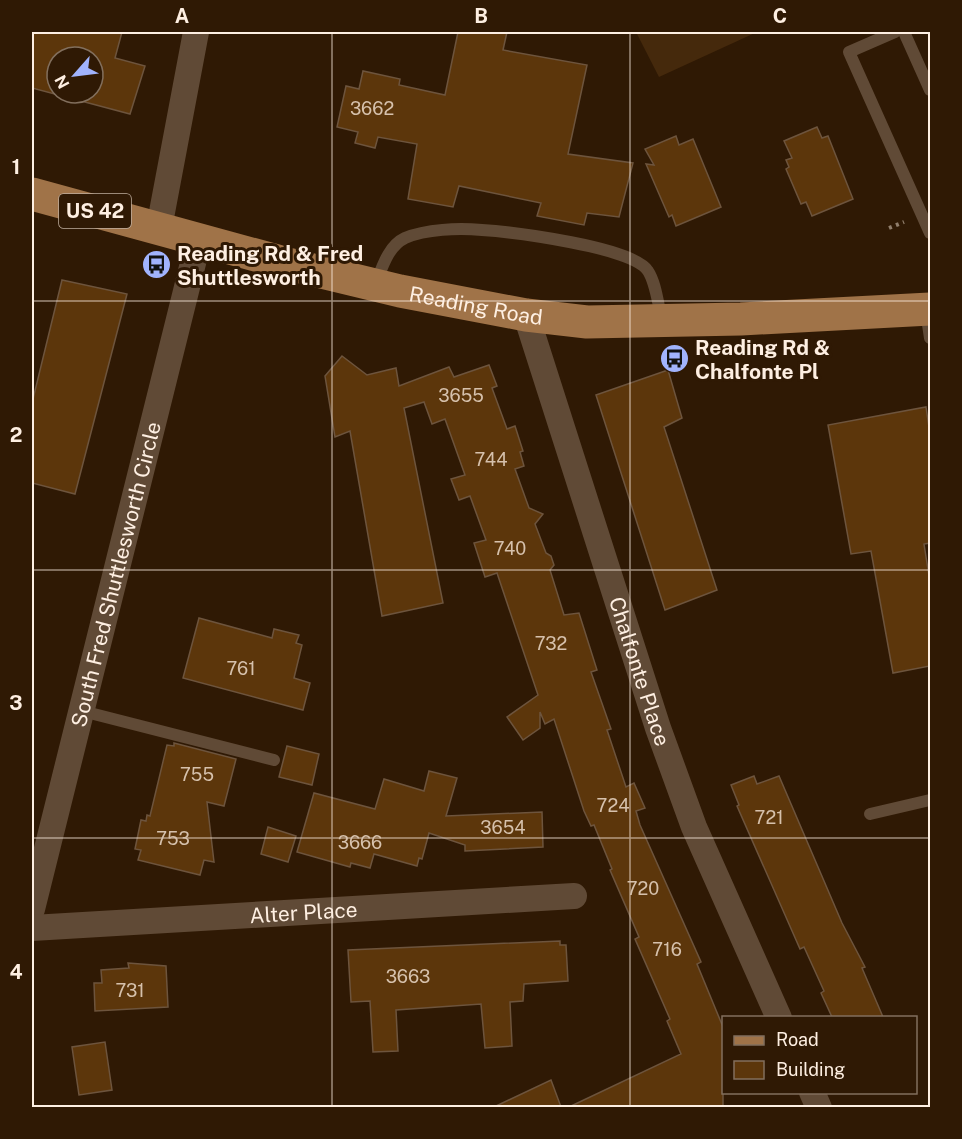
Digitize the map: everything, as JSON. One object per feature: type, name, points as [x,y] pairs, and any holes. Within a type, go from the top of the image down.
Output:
[{"type":"main road","name":"Reading Road","points":[[32,194],[375,285],[526,315],[587,322],[929,319]]},
{"type":"street","points":[[159,228],[196,32]]},
{"type":"street","name":"South Fred Shuttlesworth Circle","points":[[32,909],[199,239]]},
{"type":"street","name":"Chalfonte Place","points":[[526,315],[658,728],[694,827],[779,1016]]},
{"type":"street","name":"Alter Place","points":[[32,928],[574,896]]},
{"type":"lane","points":[[895,32],[849,52],[930,233]]},
{"type":"lane","points":[[904,32],[930,90]]},
{"type":"lane","points":[[375,285],[389,253],[402,239],[422,232],[480,229],[578,243],[634,260],[648,270],[662,321]]},
{"type":"lane","points":[[82,711],[274,760]]},
{"type":"lane","points":[[870,814],[930,800]]},
{"type":"path","points":[[889,228],[910,219]]},
{"type":"shaded area","points":[[636,32],[757,32],[659,77]]},
{"type":"building","points":[[32,32],[122,32],[115,58],[145,66],[130,114],[96,105],[105,105],[105,45],[45,45],[45,91],[32,88]]},
{"type":"building","points":[[458,32],[507,32],[503,50],[587,65],[568,154],[633,163],[619,217],[587,213],[584,225],[537,216],[541,203],[459,186],[453,207],[408,199],[417,144],[378,137],[375,148],[355,143],[358,132],[337,127],[346,86],[359,89],[363,71],[400,79],[399,85],[445,95]]},
{"type":"building","points":[[817,127],[822,138],[828,136],[853,199],[812,216],[806,202],[801,204],[786,169],[789,167],[786,160],[792,158],[784,141]]},
{"type":"building","points":[[676,136],[679,145],[693,139],[721,207],[676,226],[672,215],[669,217],[646,164],[654,165],[645,149]]},
{"type":"building","points":[[62,280],[127,294],[75,494],[32,483],[32,403]]},
{"type":"building","points":[[342,356],[367,375],[396,368],[399,386],[449,367],[454,377],[489,365],[497,386],[492,388],[507,429],[515,426],[523,451],[520,452],[524,466],[515,469],[529,508],[543,514],[535,524],[546,553],[551,556],[554,565],[550,570],[564,615],[579,613],[597,670],[591,672],[611,729],[607,730],[626,787],[634,783],[645,808],[636,811],[640,825],[701,962],[697,964],[722,1025],[723,1107],[569,1107],[681,1054],[667,1021],[670,1019],[635,939],[639,937],[610,870],[612,869],[594,825],[591,826],[584,811],[554,719],[545,724],[540,712],[540,728],[523,740],[507,717],[538,695],[497,573],[485,577],[474,543],[486,540],[470,496],[459,500],[451,479],[465,475],[445,419],[432,424],[424,402],[404,408],[443,603],[382,616],[350,431],[335,437],[325,376]]},
{"type":"building","points":[[668,370],[682,418],[664,427],[717,590],[665,610],[596,395]]},
{"type":"building","points":[[926,407],[930,434],[930,543],[924,544],[930,582],[930,666],[893,673],[871,551],[851,554],[828,425]]},
{"type":"building","points":[[199,618],[272,638],[274,629],[299,635],[296,643],[302,645],[294,678],[310,683],[303,710],[183,678]]},
{"type":"building","points":[[174,743],[236,759],[224,806],[207,802],[214,862],[204,860],[200,875],[138,860],[141,850],[135,849],[141,820],[146,821],[147,815],[150,816],[167,745],[174,746]]},
{"type":"building","points":[[287,746],[319,754],[312,785],[279,777]]},
{"type":"building","points":[[429,771],[457,778],[446,816],[542,812],[543,847],[465,851],[465,845],[429,833],[422,859],[419,858],[417,866],[374,854],[370,868],[351,863],[350,867],[297,852],[314,793],[375,809],[384,779],[424,791]]},
{"type":"building","points":[[754,776],[757,784],[779,776],[842,923],[865,967],[862,968],[883,1016],[832,1016],[821,993],[824,991],[804,947],[800,949],[737,806],[739,805],[731,785]]},
{"type":"building","points":[[268,827],[296,836],[288,862],[261,854]]},
{"type":"building","points":[[560,941],[560,945],[566,945],[568,981],[524,984],[523,1001],[510,1002],[512,1046],[485,1048],[481,1004],[396,1010],[398,1051],[373,1052],[370,1001],[351,1002],[348,950]]},
{"type":"building","points":[[128,963],[166,966],[168,1007],[95,1011],[94,983],[102,983],[101,970],[129,968]]},
{"type":"building","points":[[105,1042],[112,1090],[79,1095],[72,1047]]},
{"type":"building","points":[[551,1080],[561,1107],[494,1107]]},
{"type":"place","name":"Reading Rd & Fred Shuttlesworth","points":[[156,265]]},
{"type":"place","name":"Reading Rd & Chalfonte Pl","points":[[674,359]]}]
